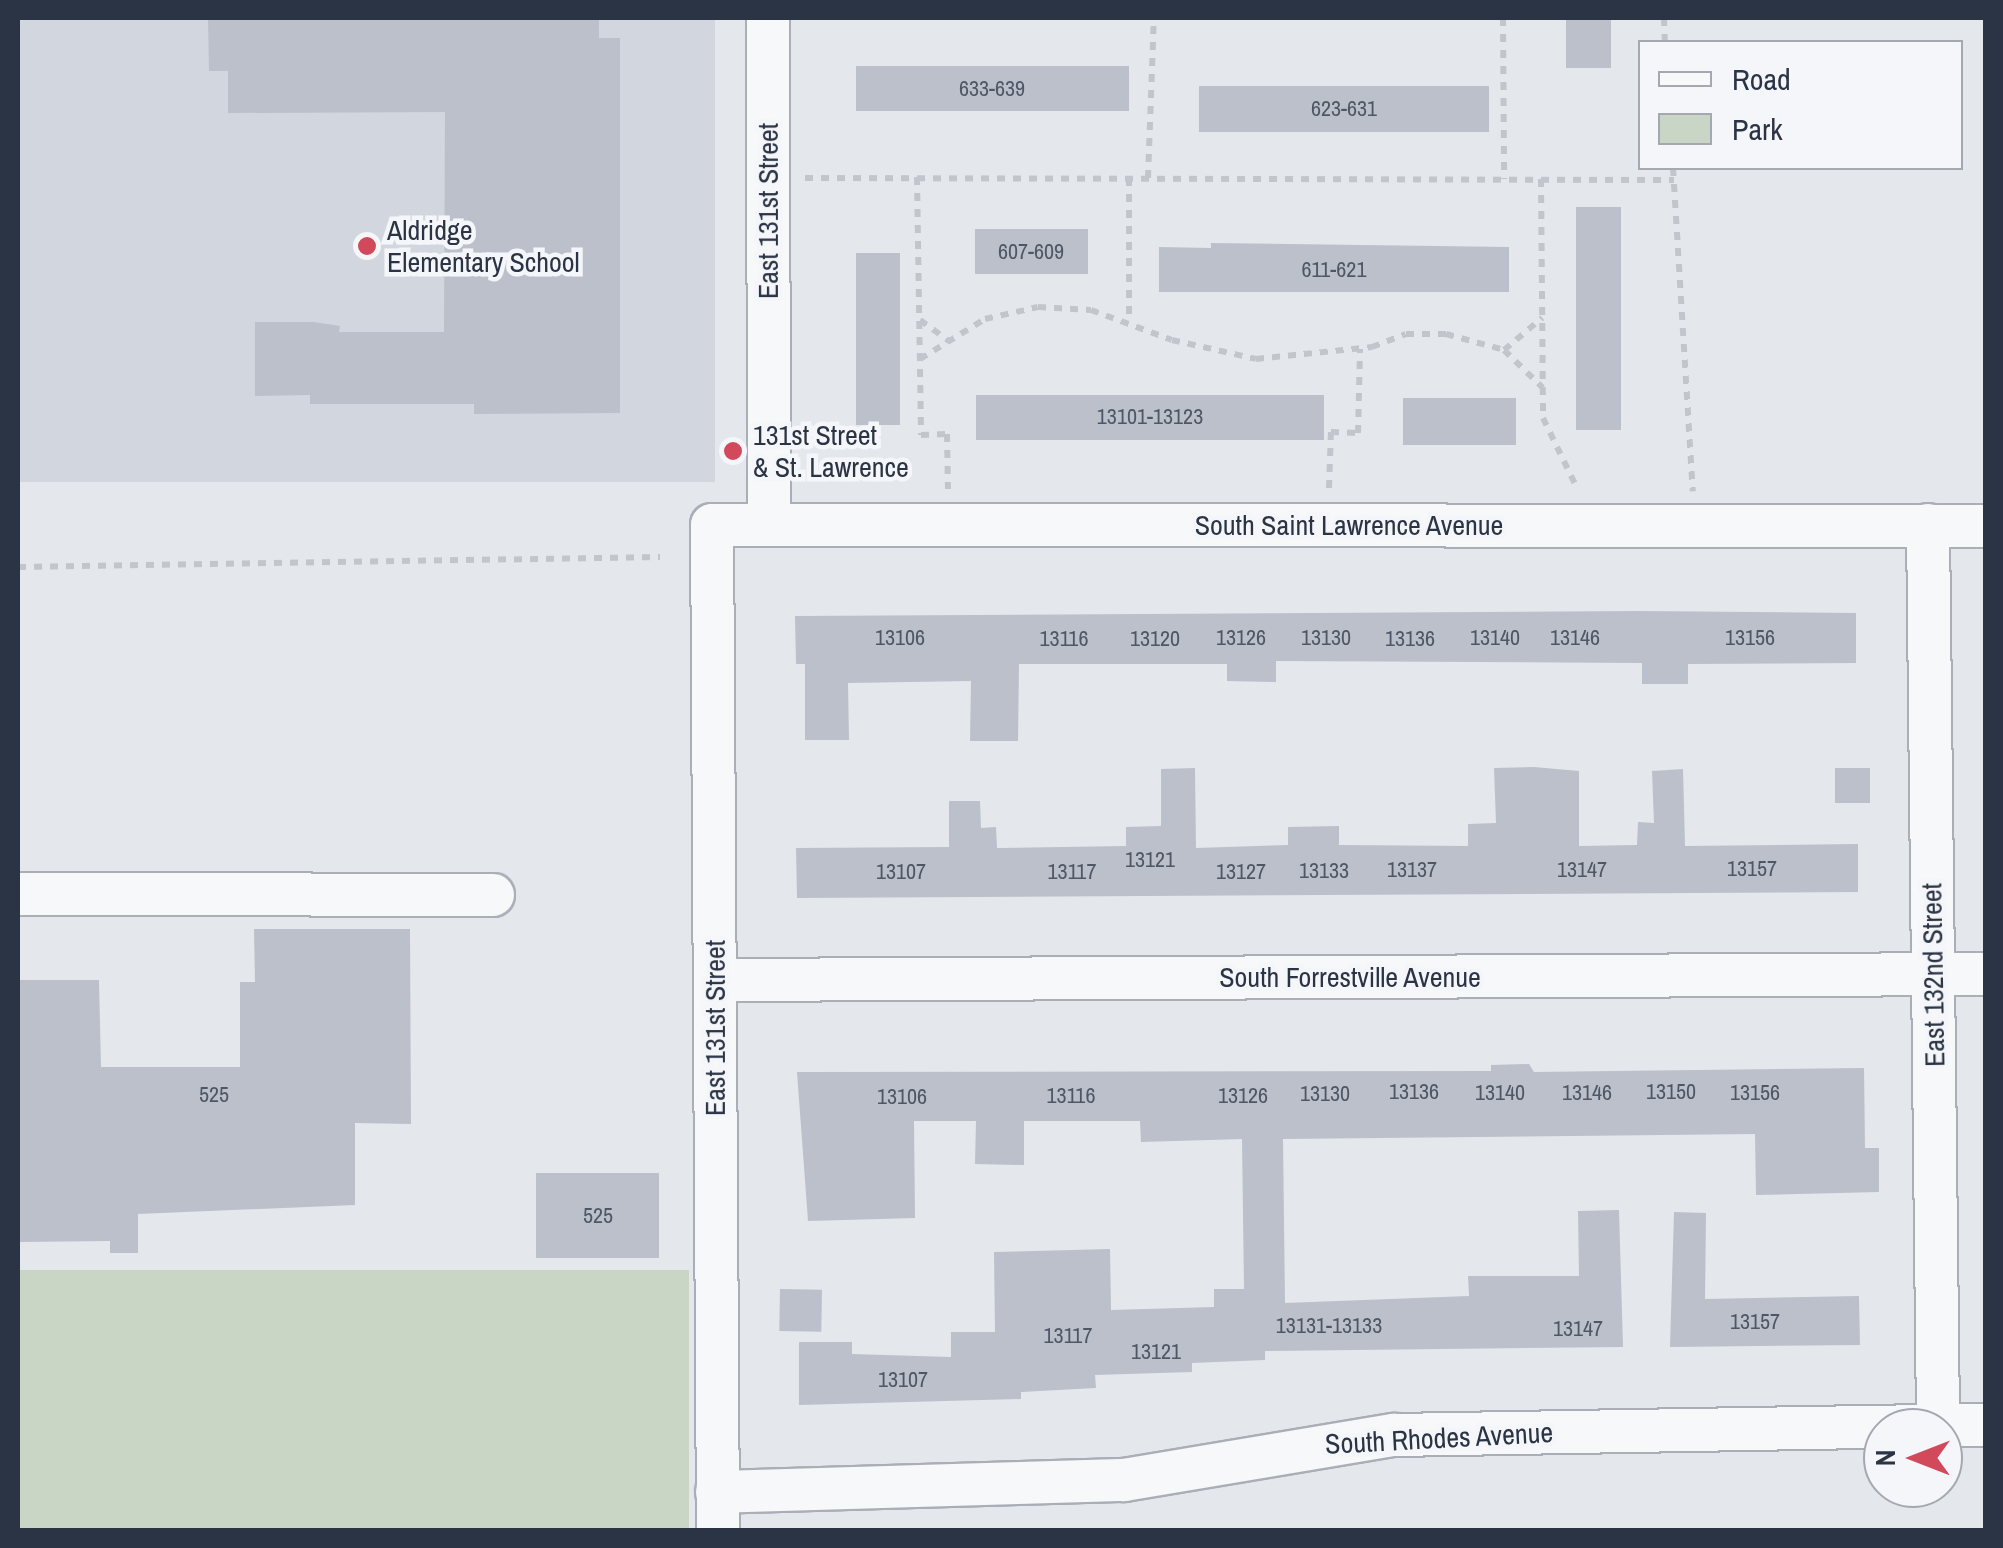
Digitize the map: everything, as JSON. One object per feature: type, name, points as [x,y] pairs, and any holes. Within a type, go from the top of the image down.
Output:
[{"type":"street","name":"East 131st Street","points":[[768,18],[769,525]]},
{"type":"street","name":"East 131st Street","points":[[712,525],[717,1511]]},
{"type":"street","name":"South Saint Lawrence Avenue","points":[[712,525],[1986,526]]},
{"type":"street","name":"East 132nd Street","points":[[1928,525],[1938,1408]]},
{"type":"street","points":[[18,894],[493,895]]},
{"type":"street","name":"South Forrestville Avenue","points":[[715,980],[1986,974]]},
{"type":"street","name":"South Rhodes Avenue","points":[[717,1511],[1124,1480],[1394,1435],[1863,1426]]},
{"type":"path","points":[[1148,178],[1154,18]]},
{"type":"path","points":[[1502,18],[1504,179]]},
{"type":"path","points":[[1673,170],[1693,494]]},
{"type":"path","points":[[917,176],[921,434],[947,434],[948,496]]},
{"type":"path","points":[[799,178],[1674,180]]},
{"type":"path","points":[[1129,178],[1129,320]]},
{"type":"path","points":[[1541,180],[1543,418],[1580,494]]},
{"type":"path","points":[[920,359],[985,319],[1038,308],[1129,320],[1172,340],[1256,359],[1360,349],[1406,334],[1446,334],[1504,350],[1543,388]]},
{"type":"path","points":[[1504,350],[1542,318]]},
{"type":"path","points":[[920,320],[949,342]]},
{"type":"path","points":[[1329,494],[1331,432],[1358,433],[1360,349]]},
{"type":"path","points":[[18,567],[660,557]]},
{"type":"shaded area","name":"Aldridge Elementary School","points":[[18,18],[715,18],[715,482],[18,482]]},
{"type":"green space","points":[[18,1270],[689,1270],[689,1530],[18,1530]]},
{"type":"building","points":[[208,18],[599,18],[599,38],[620,38],[620,413],[474,414],[474,404],[310,404],[310,395],[255,396],[255,322],[314,322],[340,326],[339,332],[444,332],[445,112],[228,113],[228,71],[209,71]]},
{"type":"building","points":[[1566,18],[1611,18],[1611,68],[1566,68]]},
{"type":"building","points":[[856,66],[1129,66],[1129,111],[856,111]]},
{"type":"building","points":[[1199,86],[1489,86],[1489,132],[1199,132]]},
{"type":"building","points":[[1576,207],[1621,207],[1621,430],[1576,430]]},
{"type":"building","points":[[975,229],[1088,229],[1088,274],[975,274]]},
{"type":"building","points":[[1211,243],[1509,247],[1509,292],[1159,292],[1159,247],[1211,248]]},
{"type":"building","points":[[856,253],[900,253],[900,425],[856,425]]},
{"type":"building","points":[[976,395],[1324,395],[1324,440],[976,440]]},
{"type":"building","points":[[1403,398],[1516,398],[1516,445],[1403,445]]},
{"type":"building","points":[[1856,613],[1856,663],[1688,664],[1688,684],[1642,684],[1642,663],[1276,661],[1276,682],[1227,681],[1227,664],[1019,664],[1018,741],[970,741],[971,681],[848,683],[849,740],[805,740],[805,664],[796,664],[795,616]]},
{"type":"building","points":[[1195,768],[1196,848],[1288,845],[1288,827],[1339,826],[1339,845],[1468,846],[1468,824],[1496,823],[1494,768],[1579,771],[1579,846],[1637,845],[1638,822],[1654,823],[1652,771],[1683,769],[1685,846],[1858,844],[1858,892],[797,898],[796,848],[949,847],[949,801],[980,801],[981,828],[996,827],[997,848],[1126,846],[1126,827],[1161,826],[1161,769]]},
{"type":"building","points":[[1835,768],[1870,768],[1870,803],[1835,803]]},
{"type":"building","points":[[254,929],[410,929],[411,1124],[355,1123],[355,1205],[138,1214],[138,1253],[110,1253],[110,1241],[18,1242],[18,980],[99,980],[101,1067],[240,1067],[240,982],[255,982]]},
{"type":"building","points":[[1529,1064],[1534,1072],[1864,1068],[1865,1148],[1879,1148],[1879,1192],[1756,1195],[1755,1134],[1283,1139],[1285,1303],[1469,1296],[1468,1276],[1579,1276],[1578,1211],[1619,1210],[1623,1347],[1265,1351],[1265,1360],[1192,1363],[1192,1372],[1095,1375],[1096,1388],[1021,1392],[1021,1399],[799,1405],[799,1342],[852,1342],[852,1354],[951,1357],[951,1332],[995,1332],[994,1252],[1110,1249],[1111,1310],[1214,1307],[1214,1289],[1244,1289],[1242,1139],[1141,1142],[1140,1121],[1024,1121],[1024,1165],[975,1164],[976,1121],[914,1121],[915,1218],[808,1221],[797,1072],[1491,1071],[1491,1065]]},
{"type":"building","points":[[536,1173],[659,1173],[659,1258],[536,1258]]},
{"type":"building","points":[[1674,1212],[1706,1213],[1705,1299],[1859,1296],[1860,1345],[1670,1347]]},
{"type":"building","points":[[780,1289],[822,1290],[821,1332],[779,1331]]},
{"type":"place","name":"Aldridge Elementary School","points":[[367,246]]},
{"type":"place","name":"131st Street & St. Lawrence","points":[[733,451]]}]
